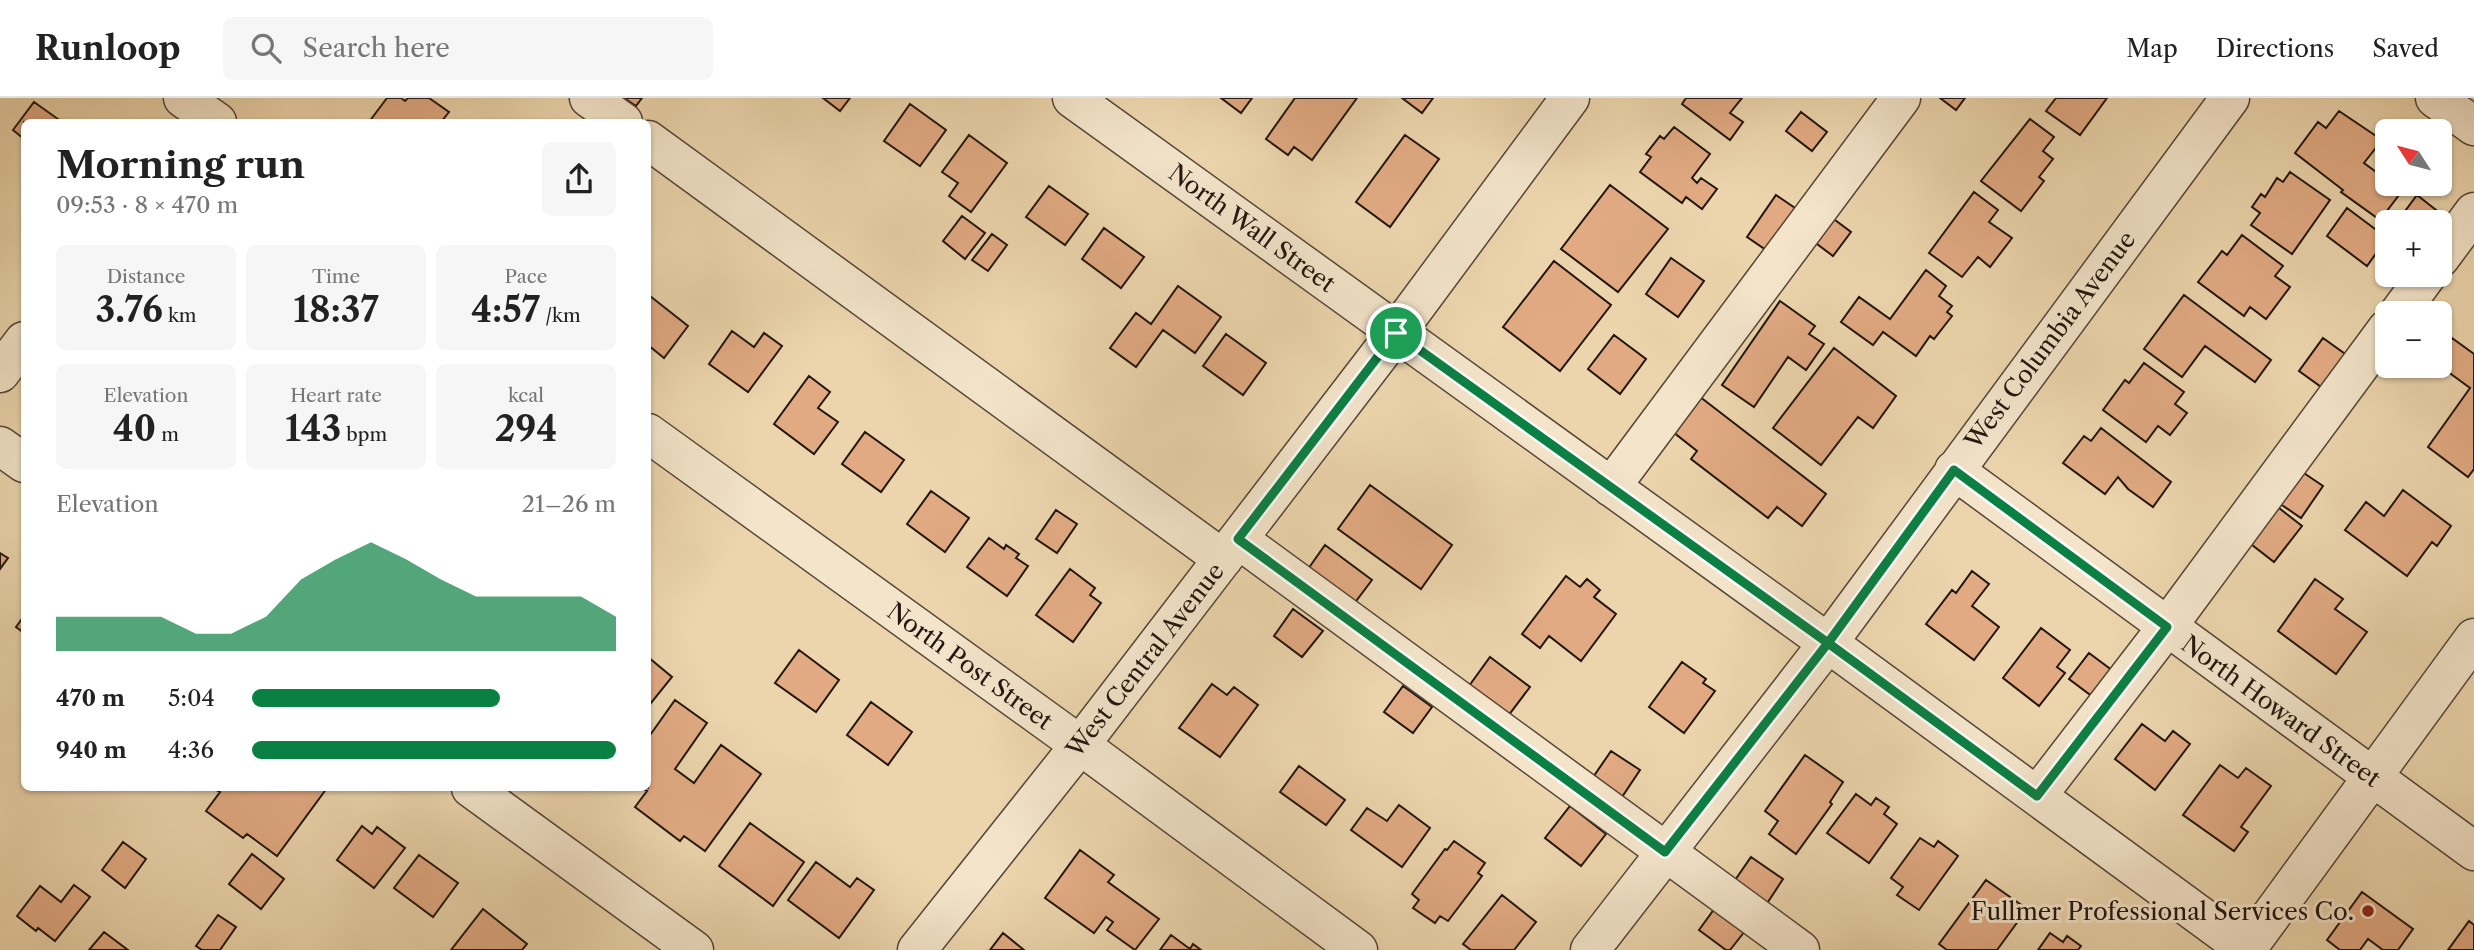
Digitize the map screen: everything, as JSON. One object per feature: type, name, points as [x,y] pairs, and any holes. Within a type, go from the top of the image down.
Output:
[{"type":"street","points":[[589,98],[619,119]]},
{"type":"street","name":"North Wall Street","points":[[1073,98],[1828,643],[2246,950]]},
{"type":"street","points":[[1611,487],[1901,98]]},
{"type":"street","name":"West Columbia Avenue","points":[[1590,950],[1828,643],[2231,98]]},
{"type":"street","points":[[2435,98],[2474,126]]},
{"type":"street","name":"West Central Avenue","points":[[917,950],[1080,745],[1396,333],[1554,103]]},
{"type":"street","points":[[651,142],[1665,852],[1800,950]]},
{"type":"street","points":[[2452,242],[2474,212]]},
{"type":"street","points":[[0,373],[21,345]]},
{"type":"street","points":[[2037,796],[2167,627],[2375,345]]},
{"type":"street","name":"North Post Street","points":[[651,435],[1358,950]]},
{"type":"street","points":[[0,446],[21,461]]},
{"type":"street","name":"North Howard Street","points":[[1954,470],[2474,851]]},
{"type":"street","points":[[2246,950],[2474,638]]},
{"type":"street","points":[[475,791],[694,950]]},
{"type":"building","points":[[387,98],[401,98],[405,101],[408,98],[429,98],[449,112],[443,119],[371,119]]},
{"type":"building","points":[[624,98],[642,98],[636,106]]},
{"type":"building","points":[[823,98],[850,98],[840,111]]},
{"type":"building","points":[[1221,98],[1252,98],[1241,113]]},
{"type":"building","points":[[1295,98],[1357,98],[1312,160],[1294,147],[1288,155],[1266,139]]},
{"type":"building","points":[[1402,98],[1433,98],[1422,113]]},
{"type":"building","points":[[1686,98],[1742,98],[1730,113],[1743,122],[1730,140],[1682,104]]},
{"type":"building","points":[[1940,98],[1965,98],[1956,110]]},
{"type":"building","points":[[2056,98],[2107,98],[2080,135],[2046,111]]},
{"type":"building","points":[[34,102],[58,119],[21,119]]},
{"type":"building","points":[[910,104],[946,130],[920,166],[884,141]]},
{"type":"building","points":[[2339,111],[2375,135],[2375,149],[2364,163],[2375,171],[2375,196],[2398,196],[2388,210],[2375,210],[2375,216],[2295,153],[2318,122],[2326,128]]},
{"type":"building","points":[[1801,112],[1827,132],[1812,151],[1786,131]]},
{"type":"building","points":[[21,119],[21,137],[13,130]]},
{"type":"building","points":[[2030,119],[2054,137],[2043,151],[2053,159],[2039,177],[2044,181],[2021,211],[1981,181]]},
{"type":"building","points":[[1674,127],[1710,154],[1692,178],[1697,183],[1701,178],[1717,189],[1702,209],[1686,197],[1682,203],[1640,172],[1651,157],[1646,154],[1660,136],[1664,139]]},
{"type":"building","points":[[969,135],[1007,163],[971,212],[949,196],[958,183],[942,172]]},
{"type":"building","points":[[1405,135],[1439,159],[1390,227],[1356,202]]},
{"type":"building","points":[[2290,172],[2330,200],[2292,254],[2251,225],[2260,213],[2252,207],[2261,194],[2265,197],[2277,178],[2283,182]]},
{"type":"building","points":[[1610,185],[1668,229],[1618,292],[1561,249]]},
{"type":"building","points":[[1049,186],[1088,214],[1065,245],[1026,217]]},
{"type":"building","points":[[1974,192],[1998,210],[1989,222],[2012,238],[1990,267],[1978,257],[1962,277],[1929,253]]},
{"type":"building","points":[[1776,195],[1798,210],[1769,252],[1747,237]]},
{"type":"building","points":[[2418,196],[2436,210],[2406,210]]},
{"type":"building","points":[[2347,208],[2375,229],[2375,255],[2367,266],[2327,236]]},
{"type":"building","points":[[1827,214],[1851,232],[1833,256],[1809,238]]},
{"type":"building","points":[[962,216],[985,233],[965,259],[943,241]]},
{"type":"building","points":[[1104,228],[1144,257],[1121,288],[1082,259]]},
{"type":"building","points":[[992,234],[1007,245],[988,271],[972,260]]},
{"type":"building","points":[[2242,235],[2283,266],[2275,276],[2290,287],[2266,319],[2250,307],[2244,316],[2198,282],[2222,251],[2227,255]]},
{"type":"building","points":[[1671,258],[1704,281],[1678,317],[1646,294]]},
{"type":"building","points":[[1554,261],[1611,305],[1560,371],[1503,327]]},
{"type":"building","points":[[1926,270],[1946,286],[1939,296],[1952,306],[1947,312],[1952,316],[1934,339],[1930,336],[1916,356],[1883,332],[1873,345],[1841,322],[1859,297],[1890,319]]},
{"type":"building","points":[[1178,286],[1221,317],[1195,353],[1163,330],[1136,367],[1110,348],[1136,313],[1151,324]]},
{"type":"building","points":[[2184,295],[2271,360],[2255,382],[2205,346],[2182,377],[2144,349]]},
{"type":"building","points":[[651,297],[688,326],[664,358],[651,347]]},
{"type":"building","points":[[1780,301],[1815,326],[1809,334],[1824,344],[1806,370],[1788,357],[1754,407],[1722,385]]},
{"type":"building","points":[[732,331],[754,347],[764,333],[782,346],[748,392],[709,364]]},
{"type":"building","points":[[1226,334],[1266,363],[1243,395],[1203,366]]},
{"type":"building","points":[[1614,335],[1646,359],[1620,394],[1588,369]]},
{"type":"building","points":[[2323,338],[2348,356],[2324,389],[2299,371]]},
{"type":"building","points":[[2452,338],[2474,354],[2474,469],[2468,477],[2428,447],[2470,388],[2452,375]]},
{"type":"building","points":[[1834,348],[1896,396],[1873,428],[1858,417],[1821,465],[1773,428]]},
{"type":"building","points":[[2144,363],[2184,392],[2175,404],[2187,413],[2170,435],[2158,426],[2146,442],[2103,410],[2125,380],[2129,383]]},
{"type":"building","points":[[809,376],[830,392],[818,408],[838,422],[814,454],[774,424]]},
{"type":"building","points":[[1695,393],[1826,494],[1802,526],[1777,507],[1768,518],[1691,459],[1697,451],[1668,428]]},
{"type":"building","points":[[2101,428],[2171,482],[2153,507],[2128,489],[2118,477],[2105,494],[2063,463],[2084,436],[2091,441]]},
{"type":"building","points":[[865,432],[904,460],[881,492],[842,464]]},
{"type":"building","points":[[2295,467],[2323,486],[2301,518],[2273,499]]},
{"type":"building","points":[[1370,485],[1452,545],[1421,589],[1338,529]]},
{"type":"building","points":[[2403,490],[2451,526],[2437,546],[2432,542],[2407,576],[2345,530],[2366,502],[2384,516]]},
{"type":"building","points":[[931,491],[969,518],[945,552],[907,524]]},
{"type":"building","points":[[2270,501],[2302,526],[2274,562],[2242,537]]},
{"type":"building","points":[[1056,510],[1077,524],[1057,553],[1036,539]]},
{"type":"building","points":[[989,538],[1004,549],[1006,545],[1019,554],[1016,558],[1028,566],[1007,596],[967,567]]},
{"type":"building","points":[[1325,545],[1372,580],[1347,613],[1301,579]]},
{"type":"building","points":[[0,553],[8,558],[0,569]]},
{"type":"building","points":[[1070,569],[1095,588],[1090,595],[1101,603],[1073,642],[1036,615]]},
{"type":"building","points":[[1972,571],[1989,584],[1972,606],[1999,627],[1974,660],[1926,624],[1952,590],[1956,593]]},
{"type":"building","points":[[1566,576],[1580,587],[1587,579],[1600,590],[1594,597],[1616,614],[1581,661],[1549,636],[1540,648],[1522,634]]},
{"type":"building","points":[[2315,579],[2343,599],[2335,609],[2367,632],[2336,674],[2278,631]]},
{"type":"building","points":[[1293,609],[1323,631],[1302,657],[1274,636]]},
{"type":"building","points":[[2041,628],[2070,650],[2057,667],[2065,673],[2039,706],[2003,678]]},
{"type":"building","points":[[799,650],[839,680],[816,712],[775,683]]},
{"type":"building","points":[[2089,653],[2113,671],[2093,697],[2069,679]]},
{"type":"building","points":[[1490,657],[1530,687],[1508,716],[1469,686]]},
{"type":"building","points":[[651,660],[672,677],[651,703]]},
{"type":"building","points":[[1682,662],[1706,679],[1703,683],[1715,691],[1684,733],[1649,707]]},
{"type":"building","points":[[1212,684],[1227,695],[1234,687],[1258,705],[1220,757],[1179,728]]},
{"type":"building","points":[[1403,686],[1432,707],[1413,733],[1384,712]]},
{"type":"building","points":[[675,700],[707,723],[675,769],[694,783],[721,745],[761,774],[705,851],[684,836],[680,841],[635,807],[647,791],[651,791],[651,734]]},
{"type":"building","points":[[871,702],[912,732],[888,765],[847,735]]},
{"type":"building","points":[[2142,724],[2165,741],[2173,731],[2190,744],[2155,790],[2115,759]]},
{"type":"building","points":[[1611,751],[1640,770],[1616,806],[1587,786]]},
{"type":"building","points":[[1805,755],[1843,782],[1830,802],[1832,804],[1796,854],[1769,834],[1778,821],[1765,811]]},
{"type":"building","points":[[2220,765],[2238,778],[2246,768],[2271,786],[2241,827],[2248,832],[2234,851],[2183,815]]},
{"type":"building","points":[[1299,766],[1345,800],[1326,825],[1280,792]]},
{"type":"building","points":[[218,791],[325,791],[277,856],[247,834],[243,838],[206,811],[220,792]]},
{"type":"building","points":[[1856,794],[1871,805],[1876,798],[1889,807],[1884,814],[1897,824],[1869,863],[1827,833]]},
{"type":"building","points":[[1399,805],[1430,828],[1402,867],[1351,830],[1367,808],[1387,821]]},
{"type":"building","points":[[1570,806],[1606,834],[1581,866],[1545,838]]},
{"type":"building","points":[[750,823],[804,862],[773,906],[719,866]]},
{"type":"building","points":[[362,826],[372,834],[377,827],[405,848],[374,888],[337,860]]},
{"type":"building","points":[[1920,838],[1934,847],[1938,841],[1958,856],[1919,910],[1897,895],[1903,887],[1891,878]]},
{"type":"building","points":[[1454,841],[1485,863],[1478,873],[1482,876],[1448,921],[1440,916],[1435,923],[1413,908],[1419,900],[1412,894]]},
{"type":"building","points":[[123,842],[146,859],[125,888],[102,870]]},
{"type":"building","points":[[1080,850],[1114,875],[1108,882],[1159,919],[1135,950],[1107,930],[1113,922],[1106,917],[1094,933],[1045,898]]},
{"type":"building","points":[[252,854],[284,879],[261,909],[229,884]]},
{"type":"building","points":[[419,855],[458,883],[433,917],[394,888]]},
{"type":"building","points":[[1751,857],[1783,879],[1762,911],[1729,889]]},
{"type":"building","points":[[816,862],[850,887],[857,878],[874,890],[839,938],[788,900]]},
{"type":"building","points":[[1986,880],[2027,909],[1997,950],[1947,950],[1939,944]]},
{"type":"building","points":[[74,885],[90,897],[55,941],[17,916],[40,886],[61,902]]},
{"type":"building","name":"Fullmer Professional Services Co.","points":[[2362,892],[2413,929],[2398,950],[2383,950],[2368,939],[2360,950],[2340,950],[2327,940]]},
{"type":"building","points":[[1502,895],[1536,922],[1514,950],[1471,950],[1463,944]]},
{"type":"building","points":[[1715,908],[1745,931],[1730,950],[1726,950],[1699,930]]},
{"type":"building","points":[[483,909],[527,944],[522,950],[451,950]]},
{"type":"building","points":[[218,915],[236,927],[220,950],[202,950],[196,946]]},
{"type":"building","points":[[2469,921],[2474,925],[2474,950],[2448,950]]},
{"type":"building","points":[[104,932],[128,950],[89,950]]},
{"type":"building","points":[[1003,933],[1024,950],[990,950]]},
{"type":"building","points":[[2050,933],[2063,942],[2067,936],[2081,946],[2078,950],[2038,950]]},
{"type":"building","points":[[1171,935],[1190,949],[1193,944],[1201,950],[1160,950]]},
{"type":"place","name":"Fullmer Professional Services Co.","points":[[2368,911]]},
{"type":"route","points":[[1396,333],[1238,539],[1665,852],[1828,643],[2037,796],[2167,627],[1954,470],[1828,643],[1396,333]]}]
